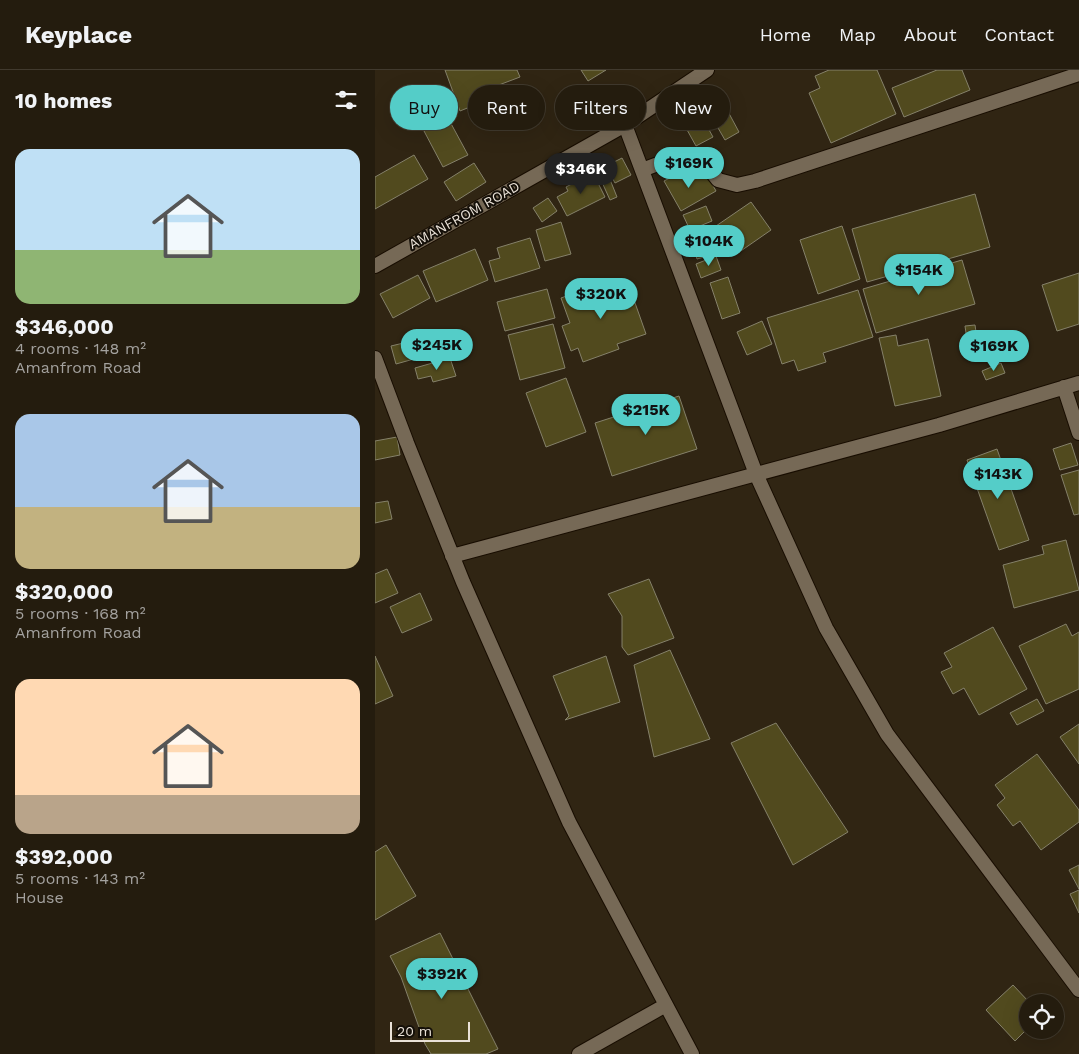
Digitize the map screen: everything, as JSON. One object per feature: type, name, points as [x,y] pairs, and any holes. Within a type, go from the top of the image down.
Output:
[{"type":"street","name":"AMANFROM ROAD","points":[[646,111],[707,70]]},
{"type":"street","points":[[641,170],[679,156],[703,161],[718,180],[737,185],[755,181],[1079,74]]},
{"type":"street","name":"AMANFROM ROAD","points":[[375,266],[616,130]]},
{"type":"street","points":[[627,130],[756,474],[826,628],[887,734],[1079,990]]},
{"type":"street","points":[[375,358],[453,556],[569,822],[692,1054]]},
{"type":"street","points":[[453,556],[939,425],[1079,383]]},
{"type":"street","points":[[1064,387],[1079,433]]},
{"type":"street","points":[[579,1054],[667,1005]]},
{"type":"building","points":[[445,70],[517,70],[520,77],[499,85],[468,85],[468,108],[460,111],[458,106],[458,85],[450,85]]},
{"type":"building","points":[[581,70],[606,70],[588,81]]},
{"type":"building","points":[[829,70],[877,70],[896,114],[831,143],[809,93],[820,88],[815,76]]},
{"type":"building","points":[[937,70],[962,70],[970,90],[904,117],[892,88]]},
{"type":"building","points":[[730,115],[739,132],[725,140],[719,130],[730,130]]},
{"type":"building","points":[[454,130],[468,155],[443,167],[424,131]]},
{"type":"building","points":[[687,130],[709,130],[713,137],[696,146]]},
{"type":"building","points":[[414,155],[428,179],[375,209],[375,177]]},
{"type":"building","points":[[622,158],[631,175],[615,183],[606,166]]},
{"type":"building","points":[[474,163],[486,182],[456,201],[444,182]]},
{"type":"building","points":[[687,169],[693,180],[706,173],[716,191],[681,211],[664,181]]},
{"type":"building","points":[[593,173],[605,197],[567,216],[557,197],[568,191],[566,187]]},
{"type":"building","points":[[609,177],[617,197],[610,200],[601,180]]},
{"type":"building","points":[[975,194],[990,247],[867,282],[852,229]]},
{"type":"building","points":[[548,198],[557,211],[542,222],[533,208]]},
{"type":"building","points":[[751,202],[771,230],[735,255],[716,226]]},
{"type":"building","points":[[706,206],[712,221],[690,230],[683,215]]},
{"type":"building","points":[[561,222],[571,254],[545,261],[536,230]]},
{"type":"building","points":[[710,226],[714,240],[692,246],[688,233]]},
{"type":"building","points":[[842,226],[860,279],[818,294],[800,240]]},
{"type":"building","points":[[530,238],[540,268],[495,282],[489,261],[500,258],[497,248]]},
{"type":"building","points":[[715,244],[718,253],[697,259],[694,250]]},
{"type":"building","points":[[475,249],[488,280],[436,302],[423,271]]},
{"type":"building","points":[[716,256],[721,270],[701,278],[696,264]]},
{"type":"building","points":[[962,260],[975,304],[876,333],[863,289]]},
{"type":"building","points":[[1079,273],[1079,324],[1057,331],[1042,285]]},
{"type":"building","points":[[418,275],[430,298],[393,318],[380,294]]},
{"type":"building","points":[[728,277],[740,313],[722,319],[710,283]]},
{"type":"building","points":[[602,283],[605,291],[628,283],[646,334],[617,344],[619,349],[583,362],[578,348],[571,351],[562,326],[570,323],[561,298]]},
{"type":"building","points":[[547,289],[555,318],[505,331],[497,302]]},
{"type":"building","points":[[858,290],[873,337],[823,353],[826,362],[798,371],[794,360],[782,364],[767,318]]},
{"type":"building","points":[[762,321],[772,344],[747,355],[737,332]]},
{"type":"building","points":[[553,324],[565,368],[520,380],[508,335]]},
{"type":"building","points":[[975,325],[979,353],[969,354],[965,326]]},
{"type":"building","points":[[896,335],[898,346],[928,339],[941,396],[895,406],[879,338]]},
{"type":"building","points":[[416,340],[421,357],[396,364],[391,346]]},
{"type":"building","points":[[450,358],[456,376],[433,382],[431,376],[418,379],[415,368]]},
{"type":"building","points":[[1001,363],[1005,373],[986,380],[982,371]]},
{"type":"building","points":[[566,378],[586,432],[546,447],[526,393]]},
{"type":"building","points":[[679,396],[697,449],[612,476],[595,423]]},
{"type":"building","points":[[397,437],[400,455],[375,460],[375,441]]},
{"type":"building","points":[[1071,443],[1078,465],[1060,470],[1053,449]]},
{"type":"building","points":[[997,449],[1029,540],[999,550],[967,460]]},
{"type":"building","points":[[1079,470],[1079,514],[1074,515],[1061,475]]},
{"type":"building","points":[[388,501],[392,519],[375,523],[375,503]]},
{"type":"building","points":[[1066,540],[1079,590],[1014,608],[1003,565],[1044,554],[1042,546]]},
{"type":"building","points":[[387,569],[398,593],[375,603],[375,574]]},
{"type":"building","points":[[649,579],[674,638],[628,655],[622,647],[622,616],[608,594]]},
{"type":"building","points":[[420,593],[432,620],[402,633],[390,607]]},
{"type":"building","points":[[1066,624],[1072,636],[1079,632],[1079,689],[1046,704],[1019,646]]},
{"type":"building","points":[[993,627],[1027,689],[979,715],[964,688],[953,694],[941,672],[952,667],[944,653]]},
{"type":"building","points":[[670,650],[710,739],[654,757],[634,665]]},
{"type":"building","points":[[375,656],[393,696],[375,704]]},
{"type":"building","points":[[606,656],[620,702],[565,720],[569,716],[553,676]]},
{"type":"building","points":[[1037,699],[1044,711],[1017,725],[1010,713]]},
{"type":"building","points":[[776,723],[848,832],[793,865],[731,743]]},
{"type":"building","points":[[1079,724],[1079,764],[1060,737]]},
{"type":"building","points":[[1037,754],[1079,810],[1079,822],[1041,850],[1020,821],[1013,826],[997,805],[1005,798],[995,785]]},
{"type":"building","points":[[386,845],[416,896],[375,920],[375,852]]},
{"type":"building","points":[[1079,865],[1079,889],[1069,870]]},
{"type":"building","points":[[1079,890],[1079,913],[1070,894]]},
{"type":"building","points":[[440,933],[498,1049],[486,1054],[431,1054],[425,1044],[401,977],[390,956]]},
{"type":"building","points":[[1013,985],[1021,994],[1019,994],[1019,1037],[1015,1041],[986,1010]]}]
